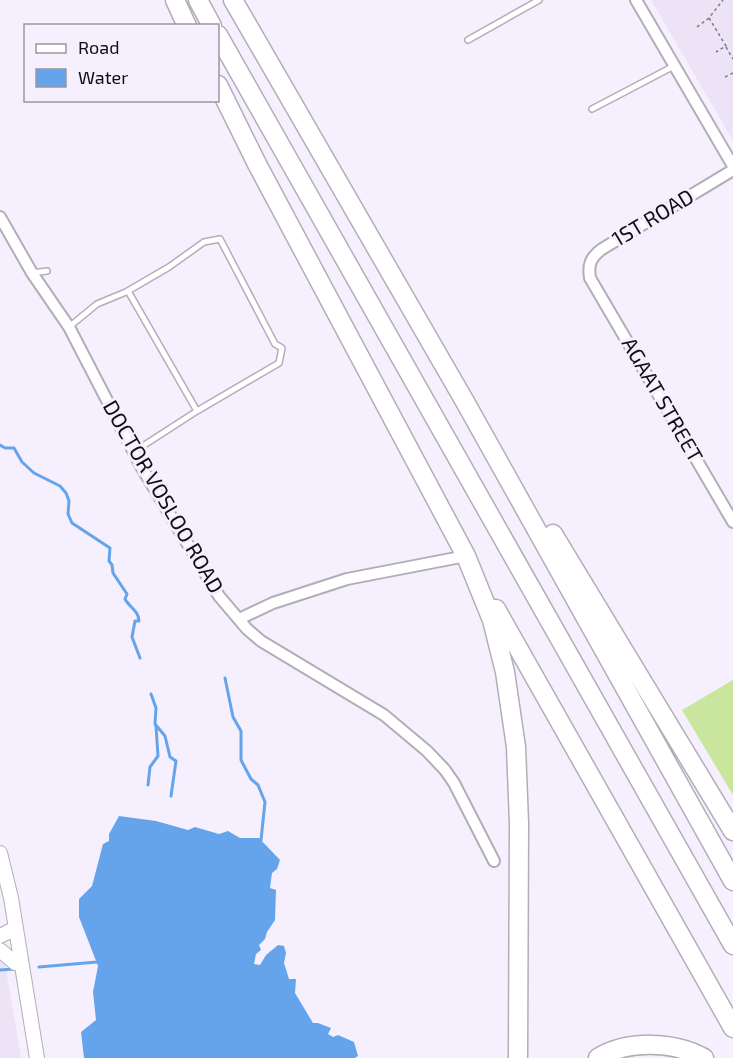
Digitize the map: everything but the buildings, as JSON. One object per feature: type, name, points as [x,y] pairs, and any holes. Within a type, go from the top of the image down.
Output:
[{"type":"highway","points":[[174,0],[186,24]]},
{"type":"highway","points":[[198,0],[211,24]]},
{"type":"highway","points":[[233,0],[464,400],[733,881]]},
{"type":"highway","points":[[219,36],[733,945]]},
{"type":"highway","points":[[219,88],[257,164],[466,556],[733,1028]]},
{"type":"highway","points":[[464,400],[554,537],[733,831]]},
{"type":"highway","points":[[466,556],[492,620],[505,672],[516,747],[519,823],[518,1058]]},
{"type":"highway","points":[[598,1058],[622,1047],[647,1045],[674,1048],[704,1058]]},
{"type":"main road","points":[[0,854],[8,932],[38,1058]]},
{"type":"main road","points":[[0,886],[31,1058]]},
{"type":"main road","points":[[0,950],[15,963]]},
{"type":"street","points":[[636,0],[733,168]]},
{"type":"street","name":"1ST ROAD","points":[[590,278],[590,262],[593,256],[602,249],[733,168]]},
{"type":"street","name":"DOCTOR VOSLOO ROAD","points":[[0,217],[32,273],[69,327],[84,360],[159,496],[219,596],[247,629],[274,650],[384,715],[427,751],[454,783],[494,861]]},
{"type":"street","name":"AGAAT STREET","points":[[590,278],[733,522]]},
{"type":"street","points":[[239,619],[273,603],[347,579],[466,556]]},
{"type":"lane","points":[[468,40],[539,0]]},
{"type":"lane","points":[[592,108],[634,89],[674,66]]},
{"type":"lane","points":[[69,327],[97,304],[128,291],[169,267],[204,242],[220,239],[275,344],[282,348],[279,363],[197,411],[135,452]]},
{"type":"lane","points":[[32,273],[47,271]]},
{"type":"lane","points":[[128,291],[197,411]]},
{"type":"path","points":[[697,27],[709,18],[723,0]]},
{"type":"path","points":[[709,18],[733,59]]},
{"type":"path","points":[[716,52],[726,46]]},
{"type":"path","points":[[725,77],[733,73]]},
{"type":"shaded area","points":[[651,0],[733,0],[733,141]]},
{"type":"shaded area","points":[[0,955],[5,964],[21,1058],[0,1058]]},
{"type":"green space","points":[[733,680],[733,795],[682,710]]},
{"type":"water","points":[[119,816],[156,821],[188,830],[195,827],[219,834],[228,831],[240,838],[259,838],[280,860],[277,869],[272,873],[270,888],[276,890],[275,920],[265,939],[259,945],[261,950],[256,954],[254,964],[260,965],[266,955],[278,945],[284,946],[286,953],[284,963],[289,979],[296,979],[295,993],[313,1023],[331,1028],[328,1034],[333,1037],[338,1035],[354,1042],[358,1056],[355,1058],[84,1058],[81,1032],[96,1020],[93,992],[98,966],[79,917],[79,899],[92,886],[103,844],[109,841],[109,834]]},
{"type":"waterway","points":[[0,445],[5,448],[14,448],[22,462],[34,473],[60,486],[69,501],[68,514],[72,523],[110,548],[109,561],[113,573],[127,594],[125,599],[139,618],[139,621],[135,621],[132,637],[140,658]]},
{"type":"waterway","points":[[225,678],[233,717],[241,731],[241,760],[251,779],[258,785],[265,802],[261,840]]},
{"type":"waterway","points":[[151,694],[156,708],[155,724],[165,736],[170,757],[176,761],[171,796]]},
{"type":"waterway","points":[[148,785],[150,767],[158,756],[156,726]]},
{"type":"waterway","points":[[39,967],[97,962]]},
{"type":"waterway","points":[[0,970],[14,969]]}]
